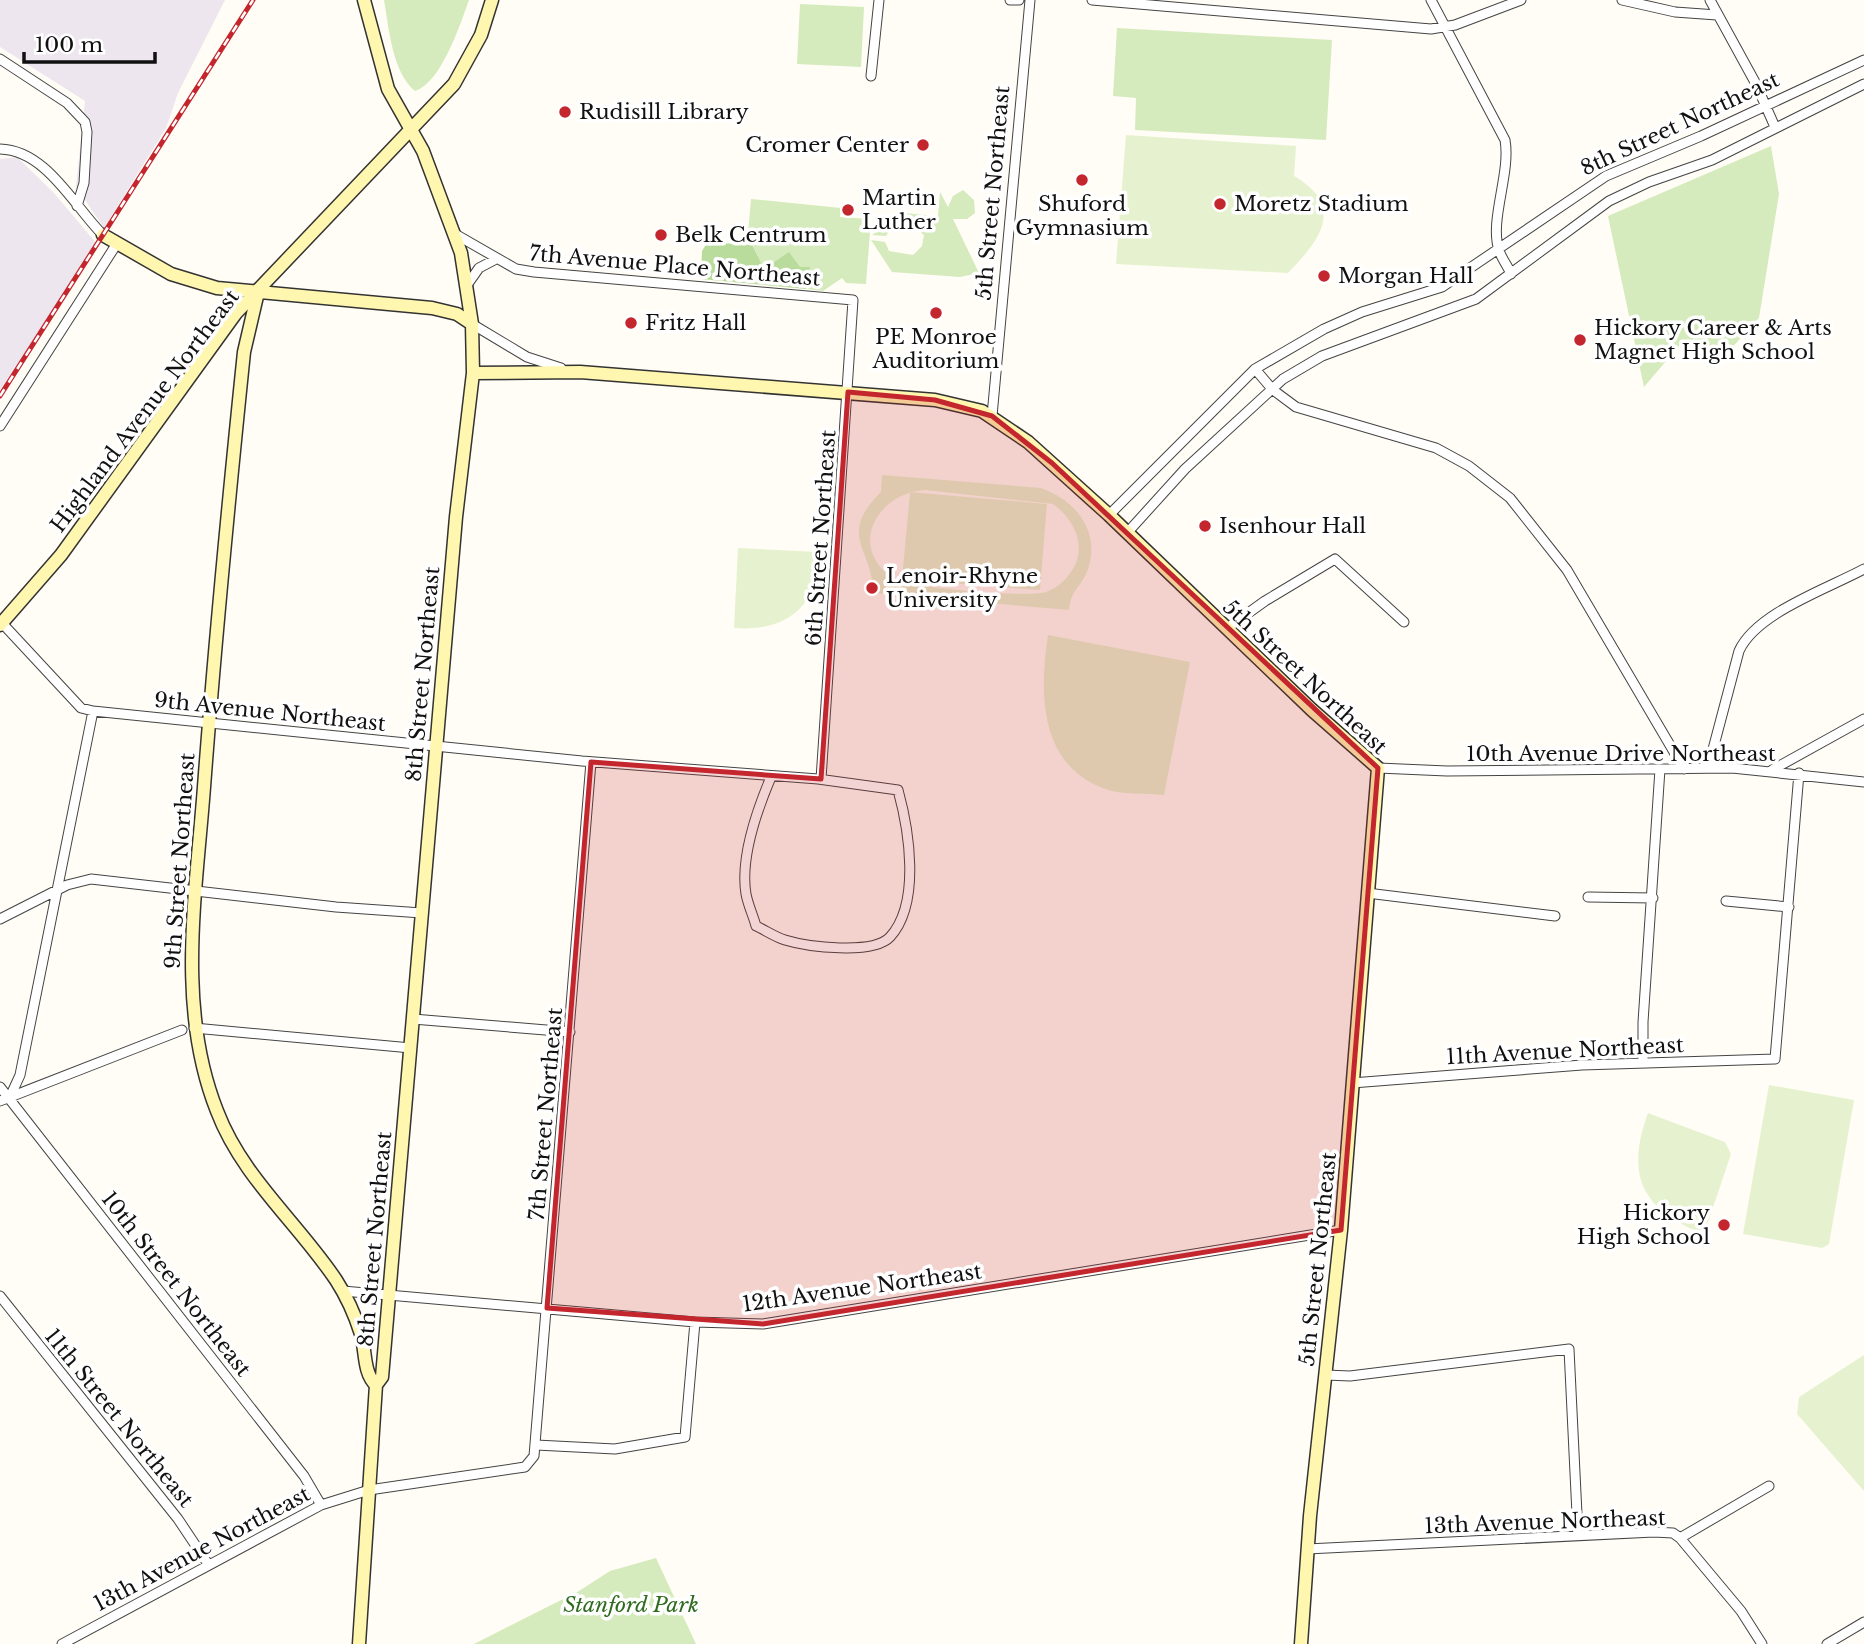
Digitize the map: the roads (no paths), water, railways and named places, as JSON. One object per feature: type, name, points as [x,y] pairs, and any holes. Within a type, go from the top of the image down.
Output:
[{"type":"main road","name":"8th Street Northeast","points":[[364,0],[388,89],[411,131],[455,234],[467,285],[472,324],[473,373],[456,517],[390,1294],[382,1377],[376,1385]]},
{"type":"main road","points":[[411,131],[454,84],[481,35],[492,0]]},
{"type":"main road","name":"Highland Avenue Northeast","points":[[1,624],[61,555],[236,313],[411,131]]},
{"type":"main road","points":[[103,235],[116,245],[193,283],[258,292],[432,308],[457,314],[472,324]]},
{"type":"main road","name":"9th Street Northeast","points":[[258,292],[244,352],[209,723],[188,1029],[207,1084],[232,1142],[258,1183],[343,1292],[361,1336],[368,1378],[376,1385]]},
{"type":"main road","points":[[473,373],[580,372],[848,392],[935,400],[971,407],[992,416]]},
{"type":"main road","name":"5th Street Northeast","points":[[992,416],[1044,456],[1110,515],[1226,629],[1378,768],[1341,1230],[1307,1549],[1301,1644]]},
{"type":"main road","points":[[359,1644],[376,1385]]},
{"type":"street","points":[[871,76],[879,0]]},
{"type":"street","points":[[1010,0],[1018,0]]},
{"type":"street","name":"5th Street Northeast","points":[[992,416],[1030,0]]},
{"type":"street","points":[[1093,0],[1445,28],[1521,0]]},
{"type":"street","points":[[1431,0],[1505,140],[1507,163],[1499,211],[1498,249],[1511,274]]},
{"type":"street","points":[[1622,0],[1675,12],[1717,15]]},
{"type":"street","points":[[1710,0],[1775,127]]},
{"type":"street","points":[[0,60],[67,103],[85,122],[88,132],[84,183],[77,206]]},
{"type":"street","name":"8th Street Northeast","points":[[1110,515],[1255,369],[1337,323],[1442,287],[1606,176],[1864,60]]},
{"type":"street","points":[[1127,533],[1185,469],[1270,387],[1322,356],[1476,299],[1609,201],[1649,182],[1712,160],[1864,85]]},
{"type":"street","points":[[0,149],[23,153],[37,162],[103,235]]},
{"type":"street","name":"7th Avenue Place Northeast","points":[[455,234],[516,269],[534,272],[853,300]]},
{"type":"street","points":[[0,426],[116,245]]},
{"type":"street","points":[[467,285],[479,268],[496,259]]},
{"type":"street","name":"6th Street Northeast","points":[[821,779],[853,300]]},
{"type":"street","points":[[472,324],[527,357],[548,366],[580,372]]},
{"type":"street","points":[[1255,369],[1282,398],[1307,412],[1397,434],[1436,448],[1469,466],[1510,498],[1567,570],[1684,769]]},
{"type":"street","points":[[1226,629],[1265,601],[1335,559],[1405,622]]},
{"type":"street","points":[[1708,768],[1739,651],[1749,634],[1767,620],[1864,569]]},
{"type":"street","points":[[1,624],[82,708],[93,711],[20,1075],[4,1100]]},
{"type":"street","name":"9th Avenue Northeast","points":[[93,711],[591,762],[771,778],[821,779]]},
{"type":"street","points":[[1772,770],[1864,719]]},
{"type":"street","name":"7th Street Northeast","points":[[527,1466],[536,1454],[591,762]]},
{"type":"street","name":"10th Avenue Drive Northeast","points":[[1378,768],[1447,771],[1708,768],[1772,770],[1864,782]]},
{"type":"street","points":[[1643,1062],[1643,1022],[1660,769]]},
{"type":"street","points":[[1726,901],[1789,907],[1799,773]]},
{"type":"street","points":[[771,778],[760,803],[748,859],[746,892],[756,926],[785,940],[872,947],[890,937],[906,910],[908,825],[898,790],[821,779]]},
{"type":"street","points":[[0,919],[59,888],[80,881],[102,879],[336,907],[422,913]]},
{"type":"street","points":[[1367,892],[1555,916]]},
{"type":"street","points":[[1588,897],[1653,898]]},
{"type":"street","name":"11th Avenue Northeast","points":[[1352,1083],[1643,1062],[1775,1059],[1789,907]]},
{"type":"street","points":[[413,1019],[570,1032]]},
{"type":"street","points":[[4,1100],[188,1029],[411,1048]]},
{"type":"street","name":"10th Street Northeast","points":[[0,1087],[4,1100],[271,1432],[304,1476],[321,1505]]},
{"type":"street","name":"12th Avenue Northeast","points":[[343,1292],[695,1322],[777,1322],[1341,1230]]},
{"type":"street","name":"11th Street Northeast","points":[[0,1296],[178,1519],[208,1564]]},
{"type":"street","points":[[536,1445],[615,1449],[685,1437],[695,1322]]},
{"type":"street","points":[[1326,1375],[1350,1377],[1569,1349],[1577,1535]]},
{"type":"street","name":"13th Avenue Northeast","points":[[62,1644],[321,1505],[369,1490],[527,1466]]},
{"type":"street","name":"13th Avenue Northeast","points":[[1307,1549],[1654,1532],[1673,1533],[1680,1538],[1769,1486]]},
{"type":"street","points":[[1680,1538],[1741,1611],[1762,1644]]},
{"type":"street","points":[[1827,1644],[1864,1622]]},
{"type":"railway","points":[[0,396],[253,0]]},
{"type":"place","name":"Rudisill Library","points":[[565,112]]},
{"type":"place","name":"Cromer Center","points":[[923,145]]},
{"type":"place","name":"Shuford Gymnasium","points":[[1082,180]]},
{"type":"place","name":"Moretz Stadium","points":[[1220,204]]},
{"type":"place","name":"Martin Luther","points":[[848,210]]},
{"type":"place","name":"Belk Centrum","points":[[661,235]]},
{"type":"place","name":"Morgan Hall","points":[[1324,276]]},
{"type":"place","name":"PE Monroe Auditorium","points":[[936,313]]},
{"type":"place","name":"Fritz Hall","points":[[631,323]]},
{"type":"place","name":"Hickory Career & Arts Magnet High School","points":[[1580,340]]},
{"type":"place","name":"Isenhour Hall","points":[[1205,526]]},
{"type":"place","name":"Lenoir-Rhyne University","points":[[872,588]]},
{"type":"place","name":"Hickory High School","points":[[1724,1225]]},
{"type":"park label","name":"Stanford Park","points":[[631,1605]]}]
